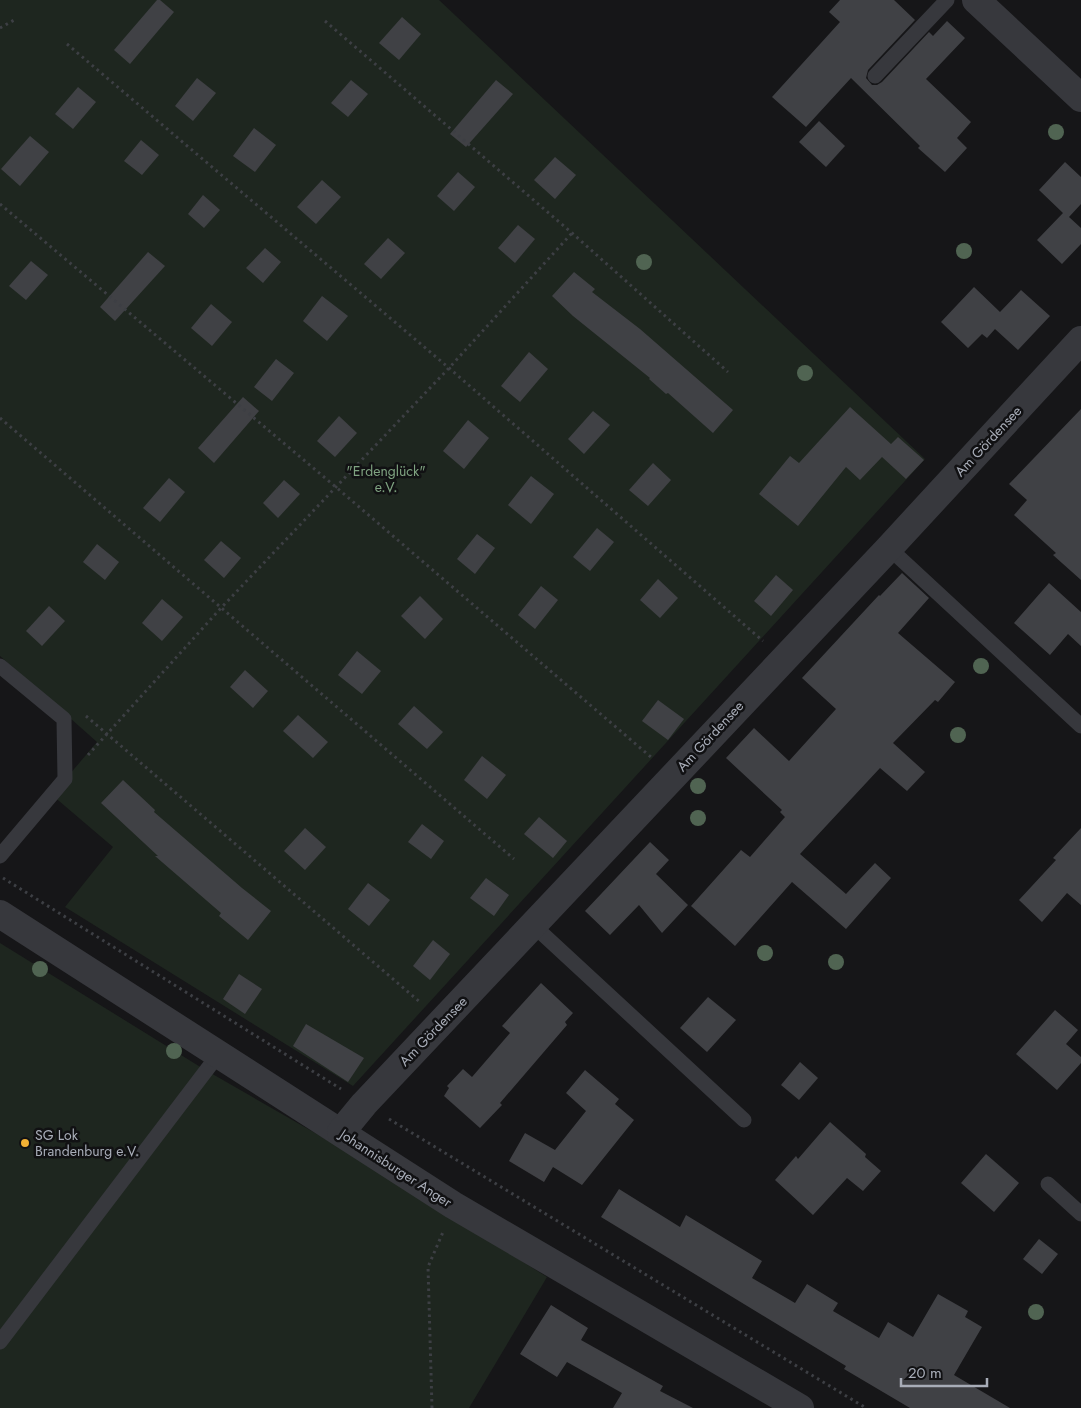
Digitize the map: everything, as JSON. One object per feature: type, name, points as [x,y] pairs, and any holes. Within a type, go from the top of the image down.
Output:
[{"type":"street","points":[[976,0],[1081,98]]},
{"type":"street","name":"Am Gördensee","points":[[341,1132],[364,1104],[783,658],[889,548],[1081,340]]},
{"type":"street","name":"Johannisburger Anger","points":[[0,914],[453,1205],[800,1408]]},
{"type":"lane","points":[[875,76],[947,0]]},
{"type":"lane","points":[[889,548],[1081,726]]},
{"type":"lane","points":[[0,666],[64,719],[65,779],[0,856]]},
{"type":"lane","points":[[533,925],[744,1120]]},
{"type":"lane","points":[[0,1342],[218,1055]]},
{"type":"lane","points":[[1048,1184],[1081,1214]]},
{"type":"path","points":[[0,28],[16,19]]},
{"type":"path","points":[[325,21],[572,233],[728,372]]},
{"type":"path","points":[[67,44],[449,368],[783,658]]},
{"type":"path","points":[[0,204],[337,488],[673,776]]},
{"type":"path","points":[[65,779],[221,608],[337,488],[572,233]]},
{"type":"path","points":[[0,418],[514,859]]},
{"type":"path","points":[[86,716],[442,1021]]},
{"type":"path","points":[[0,877],[364,1104],[866,1408]]},
{"type":"path","points":[[432,1408],[428,1267],[453,1205]]},
{"type":"green space","name":"\"Erdenglück\" e.V.","points":[[0,0],[439,0],[925,459],[353,1086],[65,907],[113,847],[52,795],[97,742],[0,656]]},
{"type":"green space","points":[[0,943],[202,1068],[336,1145],[547,1277],[469,1408],[0,1408]]},
{"type":"building","points":[[157,0],[160,0],[174,12],[130,64],[114,50]]},
{"type":"building","points":[[840,0],[894,0],[915,20],[868,70],[866,78],[872,85],[882,82],[929,32],[933,36],[947,21],[965,38],[926,79],[971,122],[957,138],[967,148],[945,172],[918,148],[920,146],[851,78],[806,127],[772,97],[840,22],[829,12]]},
{"type":"building","points":[[402,17],[421,34],[399,60],[379,43]]},
{"type":"building","points":[[197,78],[216,93],[193,121],[175,106]]},
{"type":"building","points":[[351,80],[368,94],[348,117],[331,103]]},
{"type":"building","points":[[496,80],[513,94],[466,147],[450,134]]},
{"type":"building","points":[[78,87],[96,102],[73,129],[55,114]]},
{"type":"building","points":[[819,121],[845,146],[826,167],[799,142]]},
{"type":"building","points":[[254,128],[276,145],[255,172],[233,156]]},
{"type":"building","points":[[30,136],[49,152],[20,186],[1,169]]},
{"type":"building","points":[[141,140],[159,155],[142,175],[124,161]]},
{"type":"building","points":[[555,157],[576,175],[555,199],[534,180]]},
{"type":"building","points":[[1065,162],[1081,177],[1081,204],[1069,217],[1081,228],[1081,244],[1062,264],[1037,240],[1063,213],[1039,190]]},
{"type":"building","points":[[458,172],[475,187],[454,211],[437,196]]},
{"type":"building","points":[[322,180],[341,197],[316,224],[297,207]]},
{"type":"building","points":[[203,195],[220,210],[204,228],[188,214]]},
{"type":"building","points":[[518,225],[535,239],[515,263],[498,248]]},
{"type":"building","points":[[388,238],[405,253],[381,279],[364,264]]},
{"type":"building","points":[[265,248],[281,262],[263,283],[246,268]]},
{"type":"building","points":[[148,252],[165,266],[115,321],[100,307]]},
{"type":"building","points":[[31,261],[48,275],[26,300],[9,286]]},
{"type":"building","points":[[574,272],[595,289],[592,292],[640,329],[733,410],[713,433],[668,393],[666,394],[650,378],[573,316],[552,296]]},
{"type":"building","points":[[974,287],[1000,312],[1021,290],[1050,316],[1018,350],[995,329],[987,338],[982,334],[968,348],[941,322]]},
{"type":"building","points":[[322,296],[348,316],[327,341],[303,321]]},
{"type":"building","points":[[211,304],[232,322],[212,346],[191,328]]},
{"type":"building","points":[[529,352],[548,369],[520,402],[501,386]]},
{"type":"building","points":[[276,359],[294,373],[272,401],[254,387]]},
{"type":"building","points":[[243,397],[259,411],[214,463],[198,448]]},
{"type":"building","points":[[850,407],[891,444],[898,437],[924,460],[906,479],[882,457],[860,480],[846,467],[798,526],[759,494],[790,456],[799,463]]},
{"type":"building","points":[[1081,409],[1081,580],[1053,555],[1056,553],[1014,515],[1027,500],[1009,484]]},
{"type":"building","points":[[593,411],[610,425],[584,454],[568,439]]},
{"type":"building","points":[[339,416],[357,433],[335,457],[317,441]]},
{"type":"building","points":[[468,420],[489,438],[464,469],[443,451]]},
{"type":"building","points":[[653,463],[671,480],[648,506],[629,490]]},
{"type":"building","points":[[531,476],[554,494],[531,524],[508,505]]},
{"type":"building","points":[[169,478],[185,492],[160,522],[143,508]]},
{"type":"building","points":[[284,480],[300,494],[278,518],[263,503]]},
{"type":"building","points":[[597,528],[614,542],[590,571],[573,557]]},
{"type":"building","points":[[477,534],[495,548],[475,574],[457,559]]},
{"type":"building","points":[[221,541],[241,558],[224,578],[204,560]]},
{"type":"building","points":[[97,544],[119,562],[105,580],[83,562]]},
{"type":"building","points":[[902,573],[929,598],[898,633],[955,682],[938,702],[935,700],[893,743],[925,772],[907,791],[880,768],[800,854],[846,894],[875,863],[891,878],[846,929],[792,882],[735,946],[691,906],[741,850],[750,857],[785,817],[780,812],[782,810],[726,758],[754,728],[789,761],[836,709],[802,678]]},
{"type":"building","points":[[776,575],[793,590],[771,616],[754,601]]},
{"type":"building","points":[[658,579],[678,598],[660,618],[640,600]]},
{"type":"building","points":[[1049,583],[1081,612],[1081,646],[1068,634],[1050,655],[1014,623]]},
{"type":"building","points":[[541,586],[558,600],[535,629],[518,615]]},
{"type":"building","points":[[420,596],[443,619],[425,639],[401,616]]},
{"type":"building","points":[[162,599],[183,617],[162,641],[142,623]]},
{"type":"building","points":[[49,606],[65,621],[42,646],[26,631]]},
{"type":"building","points":[[357,651],[381,671],[362,694],[338,675]]},
{"type":"building","points":[[245,670],[268,691],[253,708],[230,687]]},
{"type":"building","points":[[658,700],[684,719],[668,740],[642,721]]},
{"type":"building","points":[[414,706],[443,732],[427,749],[398,724]]},
{"type":"building","points":[[298,715],[328,742],[313,758],[283,731]]},
{"type":"building","points":[[482,756],[506,775],[487,799],[464,780]]},
{"type":"building","points":[[123,780],[155,810],[154,812],[271,911],[248,940],[219,916],[221,913],[155,856],[158,856],[101,803]]},
{"type":"building","points":[[539,817],[567,841],[553,858],[524,834]]},
{"type":"building","points":[[422,824],[444,841],[431,859],[408,842]]},
{"type":"building","points":[[305,828],[326,847],[305,870],[284,851]]},
{"type":"building","points":[[1081,828],[1081,905],[1067,893],[1042,922],[1019,900],[1056,860],[1053,858]]},
{"type":"building","points":[[650,842],[669,860],[656,874],[688,905],[662,933],[639,905],[610,935],[585,911]]},
{"type":"building","points":[[486,878],[509,895],[494,916],[470,898]]},
{"type":"building","points":[[368,883],[390,900],[369,926],[348,909]]},
{"type":"building","points":[[433,940],[450,954],[430,980],[413,966]]},
{"type":"building","points":[[239,974],[262,989],[245,1014],[223,999]]},
{"type":"building","points":[[541,983],[573,1013],[565,1022],[567,1025],[500,1103],[502,1105],[480,1128],[444,1096],[449,1088],[447,1086],[463,1069],[472,1077],[510,1033],[502,1026]]},
{"type":"building","points":[[708,997],[736,1020],[707,1052],[680,1028]]},
{"type":"building","points":[[1055,1010],[1078,1030],[1066,1044],[1081,1057],[1081,1063],[1057,1090],[1016,1054]]},
{"type":"building","points":[[306,1024],[364,1058],[348,1082],[293,1046]]},
{"type":"building","points":[[800,1062],[818,1078],[799,1100],[781,1085]]},
{"type":"building","points":[[585,1070],[619,1099],[615,1104],[634,1120],[582,1185],[553,1167],[544,1182],[509,1161],[525,1133],[555,1150],[586,1111],[566,1093]]},
{"type":"building","points":[[830,1122],[866,1154],[865,1157],[881,1171],[863,1191],[847,1178],[813,1215],[775,1180],[796,1156],[798,1159]]},
{"type":"building","points":[[986,1154],[1019,1183],[994,1212],[961,1183]]},
{"type":"building","points":[[619,1189],[680,1227],[686,1215],[762,1261],[752,1278],[795,1303],[807,1284],[838,1303],[833,1311],[879,1338],[888,1322],[913,1337],[938,1294],[968,1311],[965,1317],[982,1327],[954,1375],[1010,1408],[910,1408],[844,1369],[846,1366],[601,1217]]},
{"type":"building","points":[[1039,1239],[1058,1254],[1042,1274],[1023,1259]]},
{"type":"building","points":[[551,1305],[588,1328],[581,1340],[663,1386],[660,1391],[693,1408],[613,1408],[622,1393],[567,1362],[557,1377],[520,1354]]},
{"type":"place","name":"SG Lok Brandenburg e.V.","points":[[25,1143]]}]
